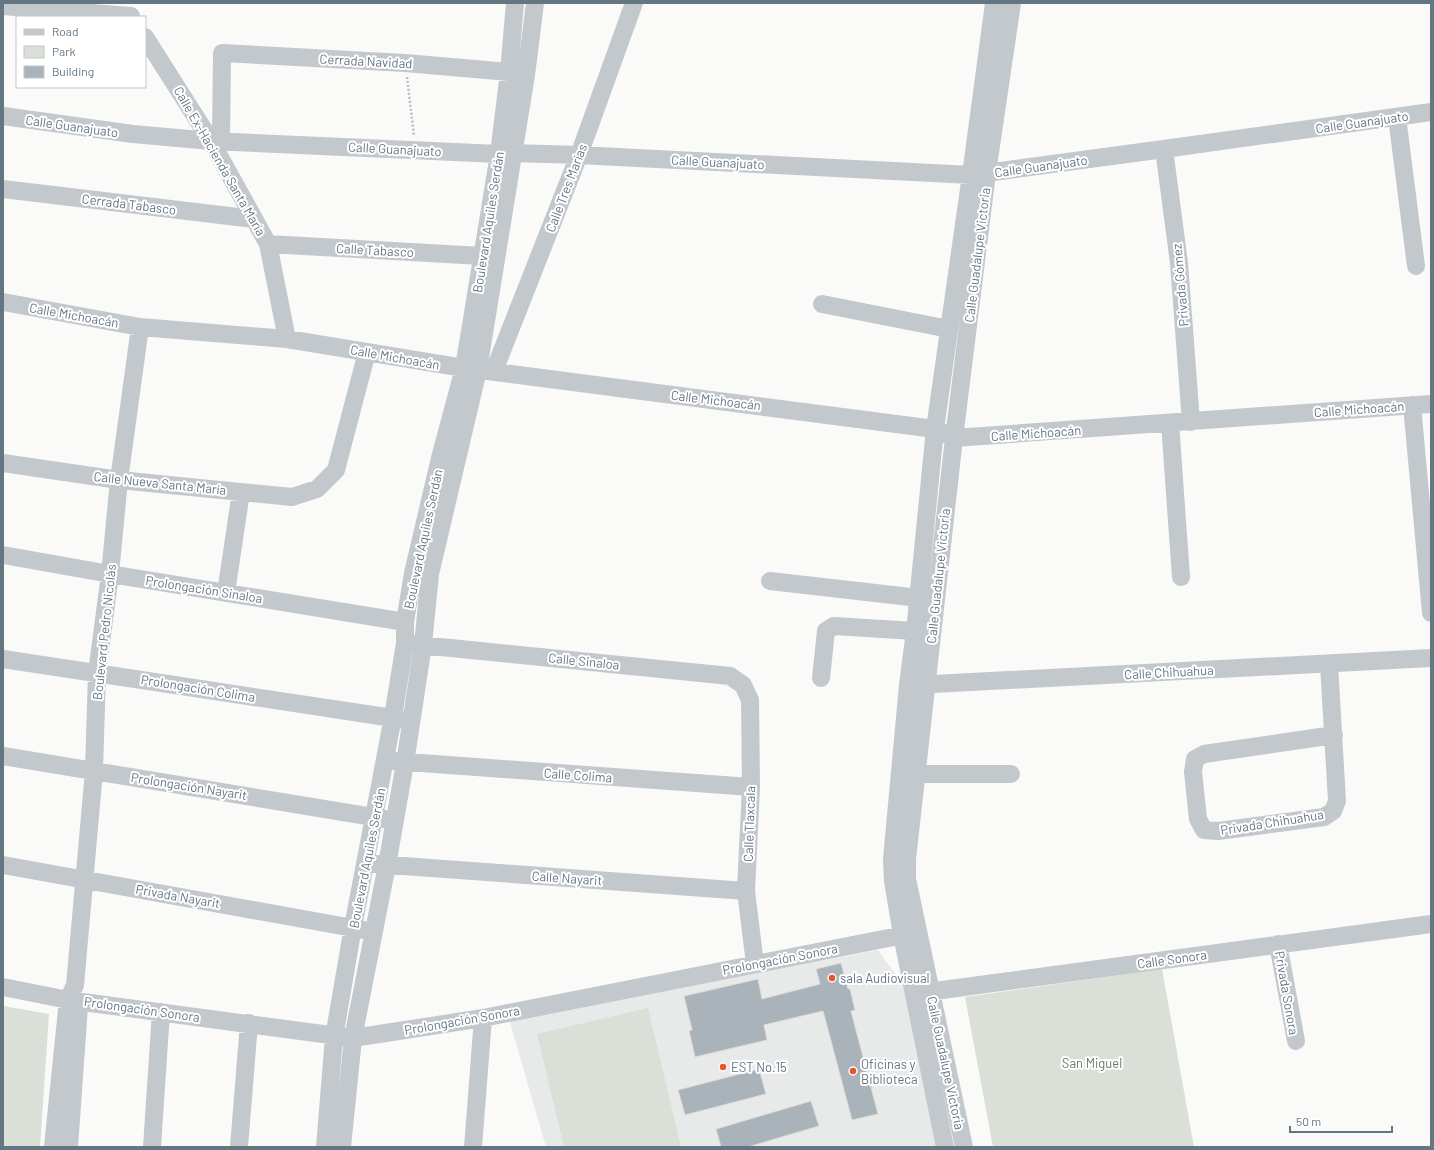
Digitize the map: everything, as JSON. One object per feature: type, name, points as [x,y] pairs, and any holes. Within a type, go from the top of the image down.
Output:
[{"type":"street","name":"Boulevard Aquiles Serdán","points":[[325,1147],[334,1037],[353,927],[393,717],[414,644],[479,370],[506,153],[515,3]]},
{"type":"street","name":"Boulevard Aquiles Serdán","points":[[342,1147],[353,1038],[387,865],[411,721],[414,644],[405,622],[413,573],[440,458],[479,370],[482,256],[526,75],[535,3]]},
{"type":"street","name":"Calle Tres Marías","points":[[479,370],[579,155],[634,3]]},
{"type":"street","name":"Calle Guadalupe Victoria","points":[[945,1147],[913,994],[907,879],[916,774],[954,438],[994,3]]},
{"type":"street","name":"Calle Guadalupe Victoria","points":[[964,1147],[931,992],[893,881],[892,858],[908,685],[916,632],[935,428],[949,329],[1012,3]]},
{"type":"street","points":[[3,6],[129,12]]},
{"type":"street","name":"Calle Ex-Hacienda Santa María","points":[[146,38],[216,141],[254,219],[268,244],[287,338]]},
{"type":"street","name":"Cerrada Navidad","points":[[216,141],[222,53],[405,63],[510,72]]},
{"type":"street","name":"Calle Guanajuato","points":[[3,116],[133,134],[216,141],[415,150],[579,155],[979,174],[1431,112]]},
{"type":"street","points":[[1397,117],[1416,266]]},
{"type":"street","name":"Privada Gómez","points":[[1164,149],[1179,263],[1191,422]]},
{"type":"street","name":"Cerrada Tabasco","points":[[3,189],[254,219]]},
{"type":"street","name":"Calle Tabasco","points":[[268,244],[482,256]]},
{"type":"street","name":"Calle Michoacán","points":[[3,302],[140,327],[287,338],[479,370],[935,428],[954,438],[1431,404]]},
{"type":"street","points":[[822,304],[949,329]]},
{"type":"street","name":"Boulevard Pedro Nicolás","points":[[53,1147],[74,995],[85,879],[94,771],[97,673],[110,574],[119,480],[140,327]]},
{"type":"street","name":"Calle Nueva Santa María","points":[[3,463],[119,480],[292,497],[317,489],[336,470],[367,352]]},
{"type":"street","points":[[1412,405],[1431,613]]},
{"type":"street","points":[[1170,423],[1181,577]]},
{"type":"street","points":[[226,593],[241,492]]},
{"type":"street","name":"Prolongación Sinaloa","points":[[3,554],[110,574],[405,622]]},
{"type":"street","points":[[770,581],[919,598]]},
{"type":"street","points":[[821,678],[826,631],[834,626],[916,632]]},
{"type":"street","name":"Calle Sinaloa","points":[[414,644],[730,676],[743,684]]},
{"type":"street","name":"Calle Chihuahua","points":[[908,685],[1431,658]]},
{"type":"street","name":"Prolongación Colima","points":[[3,659],[393,717],[411,721]]},
{"type":"street","name":"Privada Chihuahua","points":[[1329,664],[1334,735],[1337,800],[1333,811],[1324,817],[1218,831],[1204,830],[1198,819],[1193,772],[1195,759],[1204,754],[1334,735]]},
{"type":"street","name":"Calle Tlaxcala","points":[[743,684],[750,700],[750,787],[746,891],[755,964]]},
{"type":"street","name":"Prolongación Nayarit","points":[[3,756],[394,821]]},
{"type":"street","name":"Calle Colima","points":[[385,761],[750,787]]},
{"type":"street","points":[[916,774],[1011,774]]},
{"type":"street","name":"Calle Nayarit","points":[[366,862],[387,865],[746,891]]},
{"type":"street","name":"Privada Nayarit","points":[[3,865],[374,932]]},
{"type":"street","name":"Calle Sonora","points":[[913,994],[1431,924]]},
{"type":"street","name":"Prolongación Sonora","points":[[3,987],[74,995],[161,1012],[334,1037],[353,1038],[483,1018],[910,933]]},
{"type":"street","name":"Privada Sonora","points":[[1278,944],[1296,1041]]},
{"type":"street","name":"Boulevard Pedro Nicolás","points":[[69,1147],[74,995]]},
{"type":"street","points":[[152,1147],[161,1012]]},
{"type":"street","points":[[473,1147],[483,1018]]},
{"type":"street","points":[[239,1147],[249,1024]]},
{"type":"path","points":[[405,63],[415,150]]},
{"type":"shaded area","name":"EST No.15","points":[[878,950],[910,995],[936,1147],[546,1147],[509,1019]]},
{"type":"green space","name":"San Miguel","points":[[1162,969],[1194,1147],[993,1147],[965,997]]},
{"type":"green space","points":[[3,1006],[49,1014],[40,1147],[3,1147]]},
{"type":"green space","points":[[648,1008],[681,1147],[564,1147],[537,1034]]},
{"type":"building","points":[[841,963],[848,989],[850,989],[855,1010],[851,1011],[878,1114],[852,1120],[823,1011],[764,1025],[767,1040],[695,1057],[689,1031],[692,1030],[684,996],[758,979],[762,999],[820,984],[816,969]]},
{"type":"building","points":[[759,1069],[766,1094],[685,1115],[678,1090]]},
{"type":"building","points":[[811,1101],[819,1126],[748,1147],[721,1147],[716,1129]]},
{"type":"place","name":"sala Audiovisual","points":[[832,978]]},
{"type":"place","name":"EST No.15","points":[[723,1067]]},
{"type":"place","name":"Oficinas y Biblioteca","points":[[853,1071]]}]
